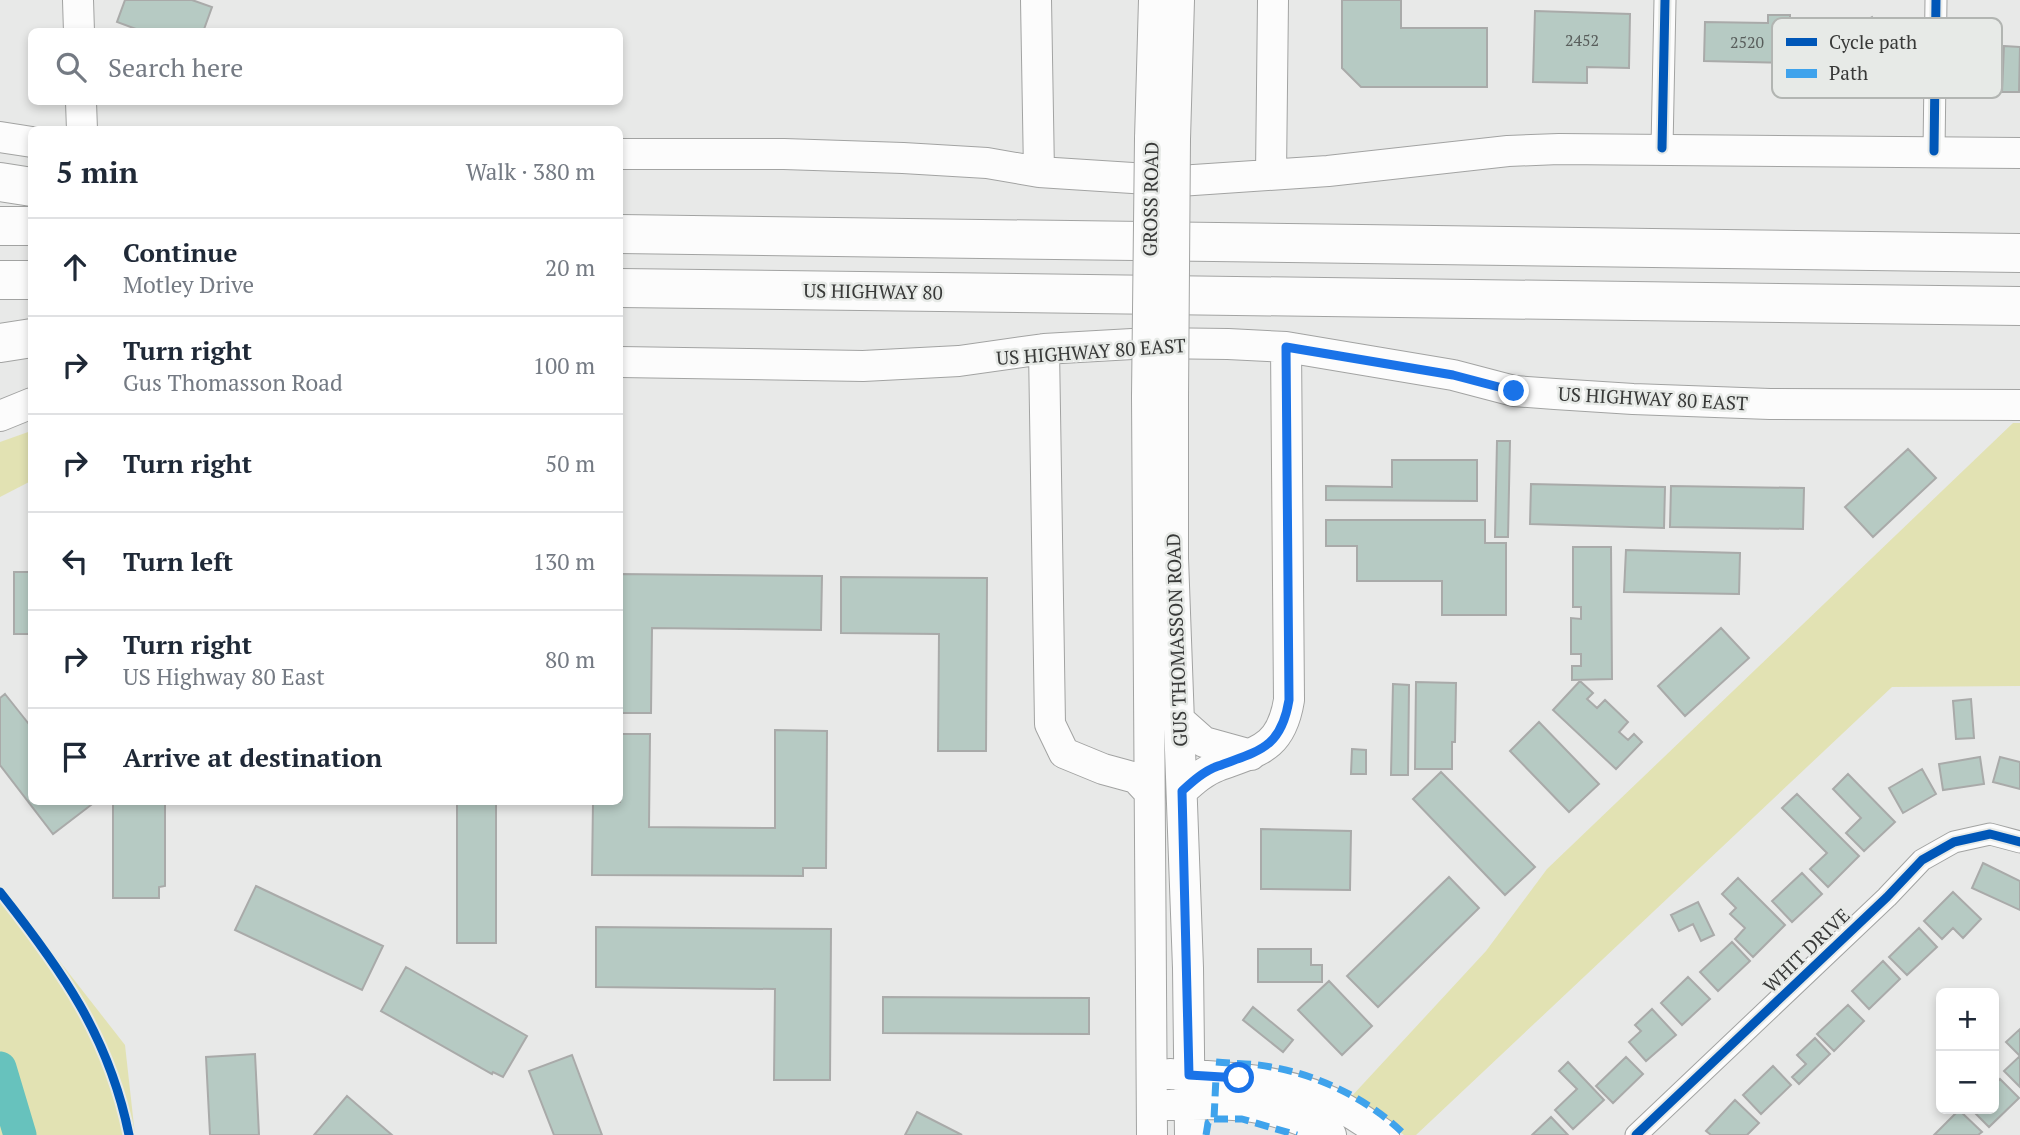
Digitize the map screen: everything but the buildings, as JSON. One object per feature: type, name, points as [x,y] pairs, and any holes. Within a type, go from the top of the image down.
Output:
[{"type":"highway","points":[[0,182],[28,186]]},
{"type":"highway","points":[[0,226],[28,226]]},
{"type":"highway","points":[[623,234],[2020,253]]},
{"type":"highway","points":[[0,280],[28,280]]},
{"type":"highway","name":"US HIGHWAY 80","points":[[623,288],[2020,306]]},
{"type":"highway","points":[[623,296],[675,289]]},
{"type":"highway","points":[[0,343],[28,339]]},
{"type":"main road","points":[[78,0],[79,28]]},
{"type":"main road","points":[[1036,0],[1040,172]]},
{"type":"main road","name":"GROSS ROAD","points":[[1154,0],[1163,139],[1160,397]]},
{"type":"main road","name":"GROSS ROAD","points":[[1163,139],[1179,0]]},
{"type":"main road","points":[[1271,174],[1273,0]]},
{"type":"main road","points":[[81,105],[82,126]]},
{"type":"main road","points":[[0,137],[28,141]]},
{"type":"main road","points":[[623,155],[784,154],[903,158],[986,163],[1040,172],[1179,180],[1328,171],[1508,152],[1662,148],[2020,153]]},
{"type":"main road","name":"US HIGHWAY 80 EAST","points":[[623,362],[890,366],[959,361],[1044,349],[1150,343],[1286,347],[1453,375],[1514,391],[1756,403],[2020,405]]},
{"type":"main road","points":[[1182,791],[1204,772],[1252,755],[1269,743],[1282,729],[1289,700],[1286,347]]},
{"type":"main road","points":[[1044,349],[1050,724],[1064,753],[1136,778],[1149,792]]},
{"type":"main road","name":"GUS THOMASSON ROAD","points":[[1160,397],[1173,558],[1177,718],[1182,791],[1190,1135]]},
{"type":"main road","name":"GUS THOMASSON ROAD","points":[[1152,1121],[1148,724],[1160,397]]},
{"type":"main road","points":[[0,416],[28,405]]},
{"type":"main road","points":[[1177,718],[1204,743],[1252,755]]},
{"type":"main road","points":[[1080,760],[1105,759],[1118,754],[1148,724]]},
{"type":"main road","points":[[1150,864],[1184,863]]},
{"type":"main road","points":[[1151,1073],[1265,1082],[1300,1104],[1331,1135]]},
{"type":"main road","points":[[1152,1121],[1190,1105],[1300,1104],[1326,1099],[1384,1135]]},
{"type":"street","points":[[1662,148],[1665,0]]},
{"type":"street","points":[[1936,0],[1936,18]]},
{"type":"street","points":[[1934,151],[1935,98]]},
{"type":"street","name":"WHIT DRIVE","points":[[1636,1135],[1887,897],[1922,860],[1954,842],[1990,834],[2020,842]]},
{"type":"green space","points":[[2013,423],[2020,423],[2020,686],[1892,687],[1416,1135],[1404,1135],[1351,1097],[1486,951],[1547,869]]},
{"type":"green space","points":[[28,432],[28,483],[0,497],[0,442]]},
{"type":"green space","points":[[0,885],[125,1045],[135,1135],[0,1135]]},
{"type":"waterway","points":[[0,1068],[20,1135]]},
{"type":"marked path","points":[[1216,1062],[1271,1067],[1307,1076],[1360,1100],[1405,1135]]},
{"type":"marked path","points":[[1206,1135],[1208,1123],[1214,1119],[1216,1077]]},
{"type":"marked path","points":[[1214,1119],[1242,1119],[1297,1135]]},
{"type":"cycle path","points":[[1662,148],[1665,0]]},
{"type":"cycle path","points":[[1936,0],[1936,18]]},
{"type":"cycle path","points":[[1934,151],[1935,98]]},
{"type":"cycle path","points":[[1636,1135],[1887,897],[1922,860],[1954,842],[1990,834],[2020,842]]},
{"type":"cycle path","points":[[0,892],[43,949],[80,1005],[109,1066],[129,1135]]},
{"type":"route","points":[[1239,1078],[1189,1075],[1182,791],[1204,772],[1252,755],[1269,743],[1282,729],[1287,715],[1286,347],[1453,375],[1514,391]]}]
